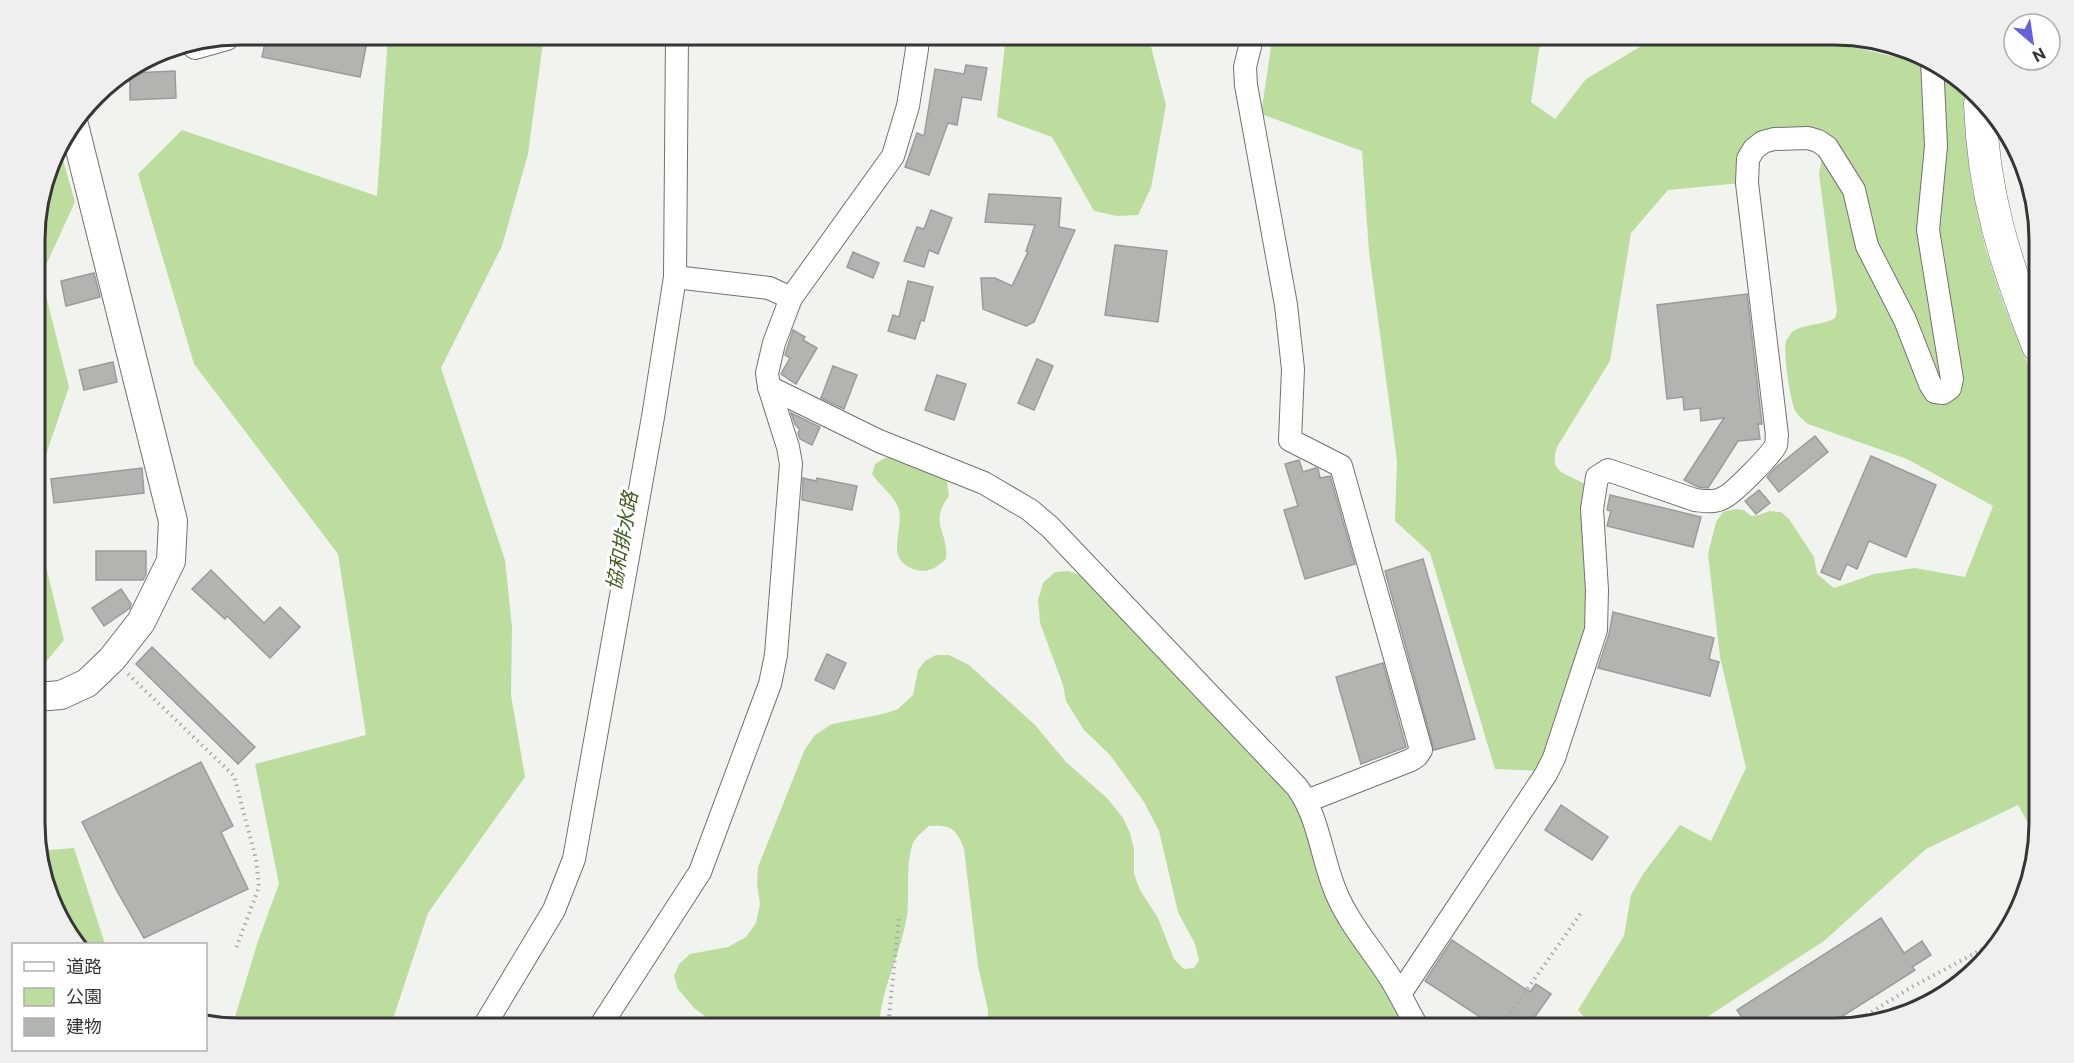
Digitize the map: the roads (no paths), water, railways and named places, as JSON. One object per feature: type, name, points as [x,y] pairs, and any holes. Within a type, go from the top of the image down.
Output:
[{"type":"main road","points":[[1981,111],[1984,155],[1993,214],[2009,271],[2029,323]]},
{"type":"street","points":[[489,1018],[554,910],[574,859],[651,428],[683,278],[677,45]]},
{"type":"street","points":[[605,1018],[700,872],[774,670],[791,465],[788,447],[769,387],[769,357],[791,298],[893,156],[908,106],[917,45]]},
{"type":"street","points":[[1250,45],[1245,67],[1246,85],[1286,306],[1293,369],[1290,440],[1341,466],[1421,750],[1411,760],[1307,801]]},
{"type":"street","points":[[1400,994],[1546,774],[1554,758],[1596,630],[1597,590],[1592,509],[1597,477],[1608,470],[1695,500],[1709,502],[1722,499],[1733,491],[1776,445],[1777,435],[1747,183],[1748,159],[1754,149],[1763,142],[1774,139],[1808,138],[1827,147],[1854,190],[1867,246],[1905,320],[1930,384],[1935,392],[1943,393],[1950,388],[1952,379],[1928,230],[1936,146],[1933,72]]},
{"type":"street","points":[[45,696],[61,695],[87,683],[112,659],[141,622],[171,561],[173,521],[76,134]]},
{"type":"street","points":[[683,278],[769,288],[791,298]]},
{"type":"street","points":[[769,387],[879,441],[984,483],[1030,510],[1050,527],[1297,787],[1314,816],[1335,890],[1344,908],[1400,994],[1413,1018]]},
{"type":"water label","name":"協和排水路","points":[[622,541]]}]
